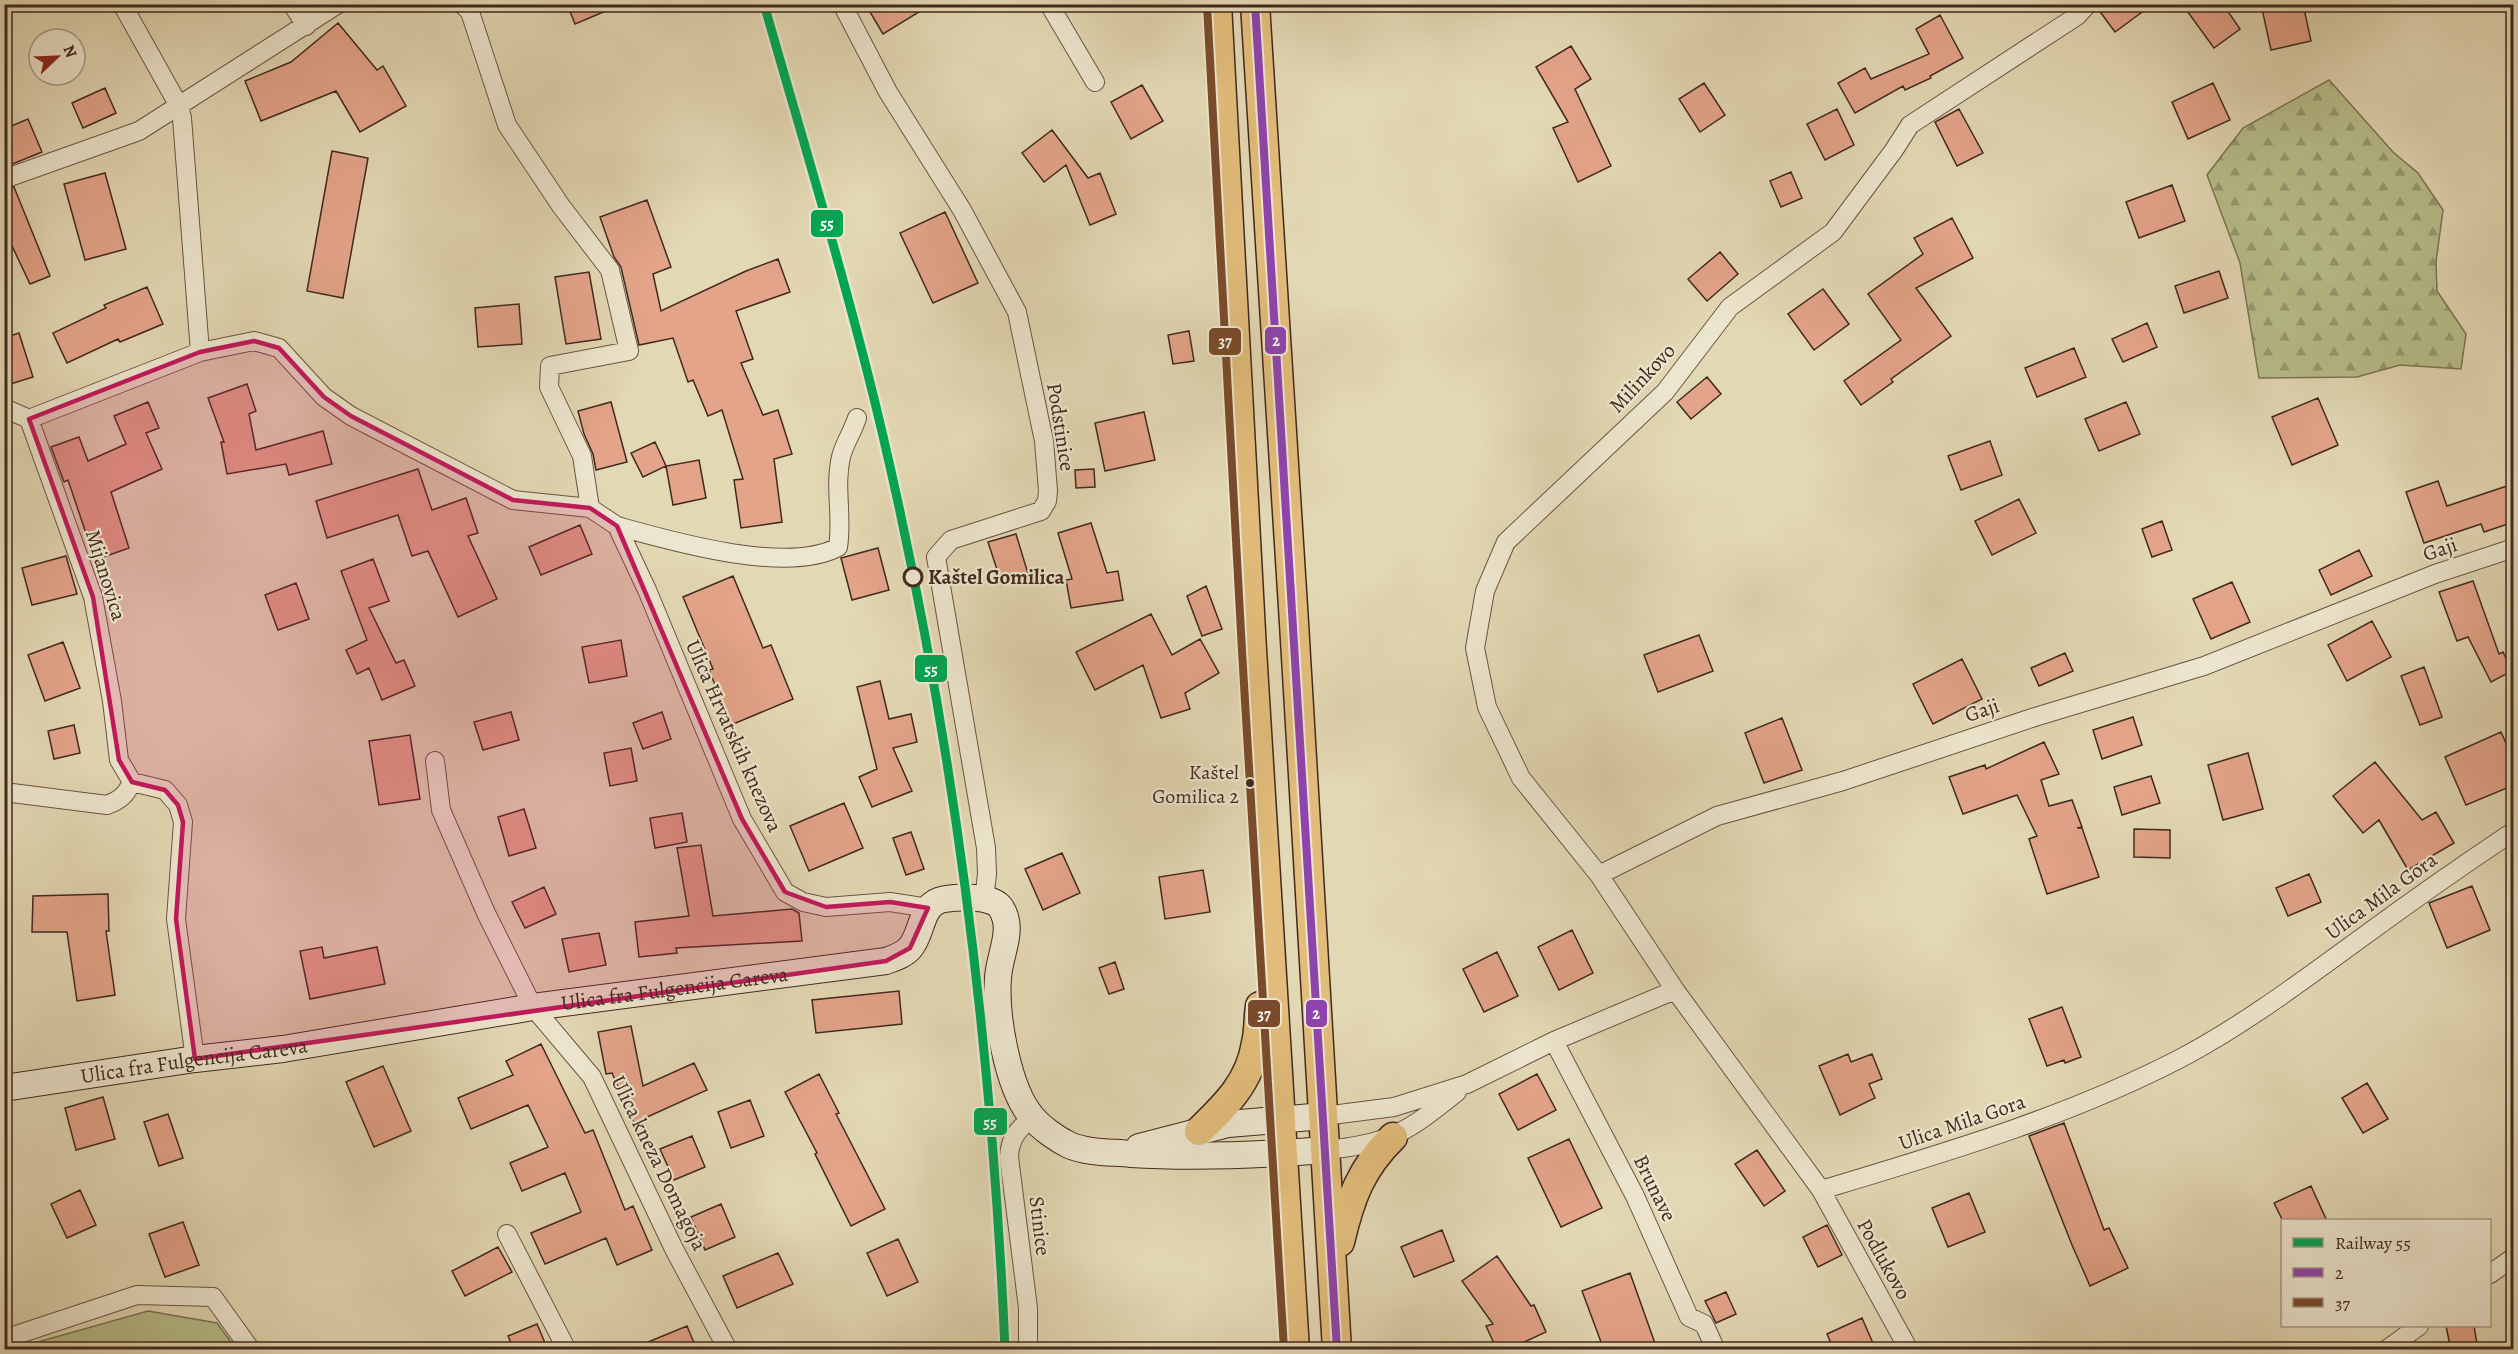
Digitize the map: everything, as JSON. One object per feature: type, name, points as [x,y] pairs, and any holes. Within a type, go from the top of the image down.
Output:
[{"type":"main road","points":[[1217,4],[1295,1350]]},
{"type":"main road","points":[[1255,4],[1337,1350]]},
{"type":"main road","points":[[1199,1131],[1226,1106],[1246,1076],[1257,1040],[1262,996],[1272,976]]},
{"type":"main road","points":[[1333,1267],[1352,1199],[1363,1173],[1376,1153],[1393,1137]]},
{"type":"street","points":[[122,4],[179,106],[182,118],[200,352]]},
{"type":"street","points":[[292,4],[306,26]]},
{"type":"street","points":[[4,179],[139,130],[338,4]]},
{"type":"street","points":[[462,4],[470,12],[507,125],[561,206],[610,270],[630,351],[550,366],[549,387],[582,456],[590,508]]},
{"type":"street","name":"Podstinice","points":[[842,4],[888,92],[962,210],[1017,312],[1044,441],[1048,491],[1047,501],[1041,511],[951,540],[936,557],[986,848],[987,874],[984,900]]},
{"type":"street","points":[[1049,4],[1095,82]]},
{"type":"street","name":"Milinkovo","points":[[1599,875],[1521,778],[1487,706],[1475,648],[1485,591],[1506,542],[1665,392],[1730,307],[1833,232],[1910,125],[2077,16],[2088,4]]},
{"type":"street","points":[[4,408],[29,419],[200,352],[254,341],[279,348],[324,397],[351,417],[513,500],[590,508],[617,526],[696,548],[809,558],[838,547],[840,535],[838,481],[841,455],[857,418]]},
{"type":"street","name":"Mijanovica","points":[[29,419],[93,597],[112,701],[119,760],[132,782]]},
{"type":"street","name":"Ulica Hrvatskih knezova","points":[[617,526],[647,590],[742,819],[784,892],[803,902],[826,907],[890,902],[928,908]]},
{"type":"street","name":"Gaji","points":[[1599,875],[1717,816],[1843,781],[2035,717],[2204,666],[2435,574],[2514,548]]},
{"type":"street","name":"Ulica kneza Domagoja","points":[[435,761],[441,810],[486,913],[533,1007],[592,1077],[674,1249],[728,1350]]},
{"type":"street","points":[[4,792],[107,805],[118,801],[127,793],[132,782],[165,790],[177,805],[183,822],[176,919],[195,1059]]},
{"type":"street","name":"Ulica Mila Gora","points":[[1821,1190],[1995,1136],[2114,1091],[2185,1056],[2284,994],[2437,882],[2514,831]]},
{"type":"street","points":[[1599,875],[1675,990],[1821,1190]]},
{"type":"street","points":[[928,908],[943,899],[966,897],[1000,905],[1005,916],[1006,938],[998,978],[999,1013],[1006,1052],[1018,1093],[1032,1117],[1069,1145],[1092,1151],[1185,1157],[1283,1154],[1359,1147],[1393,1137],[1426,1117],[1467,1084]]},
{"type":"street","name":"Ulica fra Fulgencija Careva","points":[[4,1088],[283,1048],[533,1007],[886,961],[901,955],[910,948],[928,908]]},
{"type":"street","points":[[1118,1153],[1237,1123],[1324,1116],[1394,1107],[1467,1084],[1554,1041],[1675,990]]},
{"type":"street","name":"Brunave","points":[[1554,1041],[1635,1196],[1689,1317],[1704,1324],[1716,1350]]},
{"type":"street","name":"Stinice","points":[[1028,1350],[1028,1308],[1009,1142],[1017,1130],[1032,1117]]},
{"type":"street","name":"Podlukovo","points":[[1821,1190],[1909,1350]]},
{"type":"street","points":[[507,1234],[526,1266],[567,1350]]},
{"type":"street","points":[[2491,1273],[2514,1257]]},
{"type":"street","points":[[4,1339],[137,1295],[213,1298],[250,1350]]},
{"type":"street","points":[[2386,1350],[2418,1327]]},
{"type":"highlighted area","points":[[254,341],[279,348],[324,397],[351,416],[513,500],[590,508],[617,526],[742,819],[785,892],[826,907],[890,902],[928,908],[910,948],[886,961],[195,1059],[176,919],[183,822],[178,805],[165,790],[132,782],[119,760],[93,597],[29,419],[200,352]]},
{"type":"green space","points":[[2329,80],[2393,152],[2418,173],[2443,210],[2436,262],[2437,291],[2466,334],[2461,369],[2400,365],[2357,377],[2259,378],[2240,263],[2207,175],[2243,128]]},
{"type":"green space","points":[[148,1311],[217,1323],[236,1349],[13,1349]]},
{"type":"building","points":[[567,4],[620,4],[620,5],[575,24]]},
{"type":"building","points":[[882,4],[932,4],[883,34],[870,12]]},
{"type":"building","points":[[2099,4],[2153,4],[2115,32],[2098,9]]},
{"type":"building","points":[[2182,4],[2223,4],[2240,29],[2214,48]]},
{"type":"building","points":[[2261,4],[2303,4],[2311,41],[2271,50]]},
{"type":"building","points":[[1940,15],[1963,58],[1930,76],[1931,78],[1905,90],[1903,86],[1855,113],[1838,83],[1865,68],[1871,79],[1929,54],[1916,29]]},
{"type":"building","points":[[338,23],[377,70],[383,66],[406,106],[360,132],[336,91],[261,121],[245,81],[291,62]]},
{"type":"building","points":[[1571,46],[1591,79],[1575,89],[1611,166],[1578,182],[1553,128],[1568,122],[1536,67]]},
{"type":"building","points":[[1704,83],[1725,115],[1700,132],[1679,99]]},
{"type":"building","points":[[2213,83],[2230,120],[2188,139],[2172,102]]},
{"type":"building","points":[[1142,85],[1163,121],[1131,139],[1111,102]]},
{"type":"building","points":[[105,88],[116,113],[83,128],[72,103]]},
{"type":"building","points":[[1837,109],[1854,145],[1825,160],[1807,124]]},
{"type":"building","points":[[1959,109],[1983,153],[1957,166],[1935,122]]},
{"type":"building","points":[[28,119],[42,152],[10,165],[4,153],[4,129]]},
{"type":"building","points":[[1052,130],[1088,178],[1100,173],[1116,214],[1090,225],[1066,165],[1044,182],[1022,153]]},
{"type":"building","points":[[332,151],[368,158],[343,298],[307,291]]},
{"type":"building","points":[[1791,172],[1802,198],[1781,207],[1770,181]]},
{"type":"building","points":[[105,173],[126,249],[85,260],[64,184]]},
{"type":"building","points":[[2172,185],[2185,221],[2139,238],[2126,202]]},
{"type":"building","points":[[14,187],[50,276],[30,284],[4,229],[4,190]]},
{"type":"building","points":[[647,200],[671,267],[653,274],[661,311],[746,271],[778,259],[790,292],[736,311],[753,359],[741,363],[763,415],[778,410],[792,454],[774,459],[782,522],[741,528],[734,480],[743,479],[722,410],[708,416],[693,380],[688,382],[673,338],[639,345],[621,267],[614,257],[600,217]]},
{"type":"building","points":[[945,212],[978,283],[933,303],[900,233]]},
{"type":"building","points":[[1952,218],[1973,258],[1916,288],[1951,336],[1891,379],[1893,382],[1861,405],[1844,381],[1901,340],[1868,294],[1923,254],[1914,238]]},
{"type":"building","points":[[1720,252],[1738,274],[1707,301],[1688,279]]},
{"type":"building","points":[[2219,271],[2228,298],[2184,313],[2175,286]]},
{"type":"building","points":[[589,272],[601,339],[566,344],[555,277]]},
{"type":"building","points":[[147,287],[163,324],[120,342],[118,339],[67,363],[53,333],[106,308],[104,305]]},
{"type":"building","points":[[1823,289],[1849,324],[1814,350],[1788,314]]},
{"type":"building","points":[[519,304],[522,344],[478,347],[475,308]]},
{"type":"building","points":[[2147,323],[2157,347],[2123,362],[2112,339]]},
{"type":"building","points":[[1189,331],[1194,361],[1173,364],[1168,335]]},
{"type":"building","points":[[19,333],[33,377],[4,386],[4,338]]},
{"type":"building","points":[[2074,348],[2086,377],[2037,397],[2025,368]]},
{"type":"building","points":[[1707,377],[1721,394],[1691,419],[1677,402]]},
{"type":"building","points":[[247,384],[256,411],[249,414],[256,450],[323,431],[332,464],[289,475],[286,464],[227,474],[221,442],[224,442],[208,398]]},
{"type":"building","points":[[2318,398],[2338,445],[2292,465],[2272,417]]},
{"type":"building","points":[[148,402],[159,428],[146,433],[162,469],[111,492],[129,548],[95,560],[68,480],[64,482],[51,447],[79,437],[88,461],[126,444],[114,416]]},
{"type":"building","points":[[611,402],[627,462],[596,470],[578,411]]},
{"type":"building","points":[[2126,402],[2140,434],[2099,451],[2085,419]]},
{"type":"building","points":[[1144,412],[1155,460],[1105,471],[1095,423]]},
{"type":"building","points":[[1990,441],[2002,475],[1961,490],[1948,456]]},
{"type":"building","points":[[655,442],[666,466],[643,477],[631,453]]},
{"type":"building","points":[[699,460],[706,498],[673,505],[666,466]]},
{"type":"building","points":[[418,469],[432,510],[466,498],[478,533],[468,536],[497,599],[458,617],[428,551],[412,556],[398,515],[327,538],[316,501]]},
{"type":"building","points":[[1094,469],[1095,487],[1076,488],[1075,470]]},
{"type":"building","points":[[2438,481],[2447,506],[2510,485],[2514,495],[2514,522],[2484,532],[2481,524],[2424,543],[2406,492]]},
{"type":"building","points":[[2019,499],[2036,533],[1992,555],[1975,521]]},
{"type":"building","points":[[2162,521],[2172,550],[2152,557],[2142,529]]},
{"type":"building","points":[[1091,523],[1107,573],[1118,571],[1123,600],[1071,608],[1066,580],[1072,579],[1058,533]]},
{"type":"building","points":[[580,525],[592,554],[541,575],[529,547]]},
{"type":"building","points":[[1016,534],[1029,577],[1002,585],[988,542]]},
{"type":"building","points":[[878,548],[889,590],[852,600],[841,558]]},
{"type":"building","points":[[2359,550],[2372,576],[2331,595],[2319,570]]},
{"type":"building","points":[[66,556],[77,594],[32,605],[22,568]]},
{"type":"building","points":[[373,559],[389,601],[369,608],[396,663],[404,660],[415,686],[382,700],[369,668],[357,674],[346,650],[367,640],[341,571]]},
{"type":"building","points":[[733,576],[763,648],[771,645],[793,699],[731,725],[709,670],[713,669],[683,597]]},
{"type":"building","points":[[2473,581],[2499,654],[2503,652],[2512,671],[2491,682],[2468,637],[2457,641],[2439,592]]},
{"type":"building","points":[[2232,582],[2250,622],[2211,639],[2193,599]]},
{"type":"building","points":[[296,583],[309,619],[278,630],[265,595]]},
{"type":"building","points":[[1206,586],[1222,629],[1202,636],[1187,596]]},
{"type":"building","points":[[1151,614],[1172,655],[1200,639],[1219,673],[1185,693],[1190,709],[1161,718],[1143,665],[1095,690],[1076,652]]},
{"type":"building","points":[[2372,621],[2391,657],[2347,681],[2328,645]]},
{"type":"building","points":[[1699,635],[1713,671],[1658,692],[1644,655]]},
{"type":"building","points":[[621,640],[627,676],[589,683],[582,647]]},
{"type":"building","points":[[63,642],[80,688],[45,701],[28,655]]},
{"type":"building","points":[[2065,653],[2073,671],[2039,686],[2031,668]]},
{"type":"building","points":[[1962,659],[1982,699],[1933,724],[1913,684]]},
{"type":"building","points":[[2424,667],[2442,717],[2420,725],[2401,676]]},
{"type":"building","points":[[880,681],[889,719],[911,714],[917,742],[893,748],[912,791],[872,807],[859,777],[877,769],[857,687]]},
{"type":"building","points":[[511,712],[519,740],[483,750],[474,722]]},
{"type":"building","points":[[662,712],[671,739],[643,749],[633,723]]},
{"type":"building","points":[[2133,717],[2142,745],[2102,759],[2093,730]]},
{"type":"building","points":[[1782,718],[1802,770],[1764,783],[1745,733]]},
{"type":"building","points":[[74,725],[80,753],[54,759],[48,731]]},
{"type":"building","points":[[2501,732],[2514,761],[2514,785],[2466,805],[2445,757]]},
{"type":"building","points":[[410,735],[420,799],[379,805],[369,741]]},
{"type":"building","points":[[2044,742],[2059,774],[2041,780],[2049,806],[2072,800],[2082,827],[2077,828],[2082,828],[2099,877],[2047,894],[2029,839],[2037,836],[2017,795],[1963,814],[1949,777],[1985,765],[1986,769]]},
{"type":"building","points":[[631,748],[637,781],[610,786],[604,753]]},
{"type":"building","points":[[2248,753],[2263,809],[2223,820],[2208,765]]},
{"type":"building","points":[[2375,762],[2422,820],[2436,812],[2454,843],[2408,870],[2379,820],[2363,833],[2333,796]]},
{"type":"building","points":[[2151,776],[2160,803],[2122,815],[2114,787]]},
{"type":"building","points":[[844,803],[863,848],[809,871],[790,826]]},
{"type":"building","points":[[524,809],[536,848],[509,856],[498,817]]},
{"type":"building","points":[[682,813],[687,842],[655,848],[650,818]]},
{"type":"building","points":[[2134,829],[2170,830],[2170,858],[2134,857]]},
{"type":"building","points":[[911,832],[924,869],[906,875],[893,838]]},
{"type":"building","points":[[701,845],[713,916],[792,909],[799,913],[802,941],[676,948],[677,953],[639,957],[635,922],[689,916],[677,848]]},
{"type":"building","points":[[1062,853],[1080,893],[1043,910],[1025,869]]},
{"type":"building","points":[[1203,870],[1210,912],[1165,919],[1159,877]]},
{"type":"building","points":[[2309,874],[2321,902],[2288,916],[2276,888]]},
{"type":"building","points":[[2472,886],[2490,930],[2447,948],[2429,903]]},
{"type":"building","points":[[544,887],[556,914],[525,928],[512,902]]},
{"type":"building","points":[[108,894],[109,931],[106,931],[115,995],[77,1001],[67,932],[32,932],[33,896]]},
{"type":"building","points":[[1572,930],[1593,973],[1559,990],[1538,947]]},
{"type":"building","points":[[599,933],[606,965],[569,972],[562,939]]},
{"type":"building","points":[[322,947],[324,958],[377,947],[385,984],[310,999],[300,951]]},
{"type":"building","points":[[1497,952],[1518,996],[1484,1012],[1463,969]]},
{"type":"building","points":[[1115,962],[1124,989],[1109,994],[1099,968]]},
{"type":"building","points":[[899,991],[902,1024],[816,1033],[812,1000]]},
{"type":"building","points":[[2062,1007],[2081,1057],[2047,1066],[2029,1019]]},
{"type":"building","points":[[631,1026],[643,1086],[694,1063],[707,1090],[634,1123],[612,1073],[606,1074],[598,1032]]},
{"type":"building","points":[[541,1044],[585,1133],[593,1130],[625,1210],[633,1206],[652,1250],[617,1265],[606,1238],[545,1264],[531,1233],[581,1212],[565,1173],[522,1191],[510,1163],[548,1147],[528,1105],[471,1129],[458,1098],[513,1075],[506,1061]]},
{"type":"building","points":[[1848,1054],[1851,1062],[1872,1054],[1882,1079],[1869,1084],[1875,1098],[1840,1115],[1819,1066]]},
{"type":"building","points":[[383,1066],[411,1131],[374,1147],[346,1082]]},
{"type":"building","points":[[819,1074],[839,1113],[836,1114],[885,1209],[851,1226],[785,1092]]},
{"type":"building","points":[[1537,1074],[1556,1110],[1518,1130],[1499,1094]]},
{"type":"building","points":[[2367,1083],[2388,1119],[2363,1133],[2342,1098]]},
{"type":"building","points":[[103,1097],[115,1139],[76,1150],[65,1108]]},
{"type":"building","points":[[750,1100],[764,1136],[731,1148],[718,1112]]},
{"type":"building","points":[[168,1114],[183,1158],[159,1166],[144,1122]]},
{"type":"building","points":[[2064,1123],[2104,1230],[2109,1228],[2128,1268],[2090,1286],[2029,1136]]},
{"type":"building","points":[[692,1136],[705,1167],[674,1180],[660,1149]]},
{"type":"building","points":[[1569,1139],[1602,1208],[1561,1227],[1528,1158]]},
{"type":"building","points":[[1757,1150],[1785,1191],[1764,1206],[1735,1164]]},
{"type":"building","points":[[2311,1186],[2326,1219],[2282,1219],[2274,1203]]},
{"type":"building","points":[[80,1190],[96,1225],[67,1238],[51,1204]]},
{"type":"building","points":[[1969,1193],[1985,1232],[1948,1247],[1932,1208]]},
{"type":"building","points":[[721,1204],[735,1237],[705,1250],[691,1217]]},
{"type":"building","points":[[183,1222],[199,1265],[165,1277],[149,1234]]},
{"type":"building","points":[[1827,1225],[1842,1255],[1818,1267],[1803,1237]]},
{"type":"building","points":[[1442,1230],[1454,1261],[1414,1277],[1401,1247]]},
{"type":"building","points":[[898,1239],[918,1282],[887,1296],[867,1253]]},
{"type":"building","points":[[498,1247],[512,1272],[465,1296],[452,1271]]},
{"type":"building","points":[[778,1253],[793,1284],[737,1308],[723,1276]]},
{"type":"building","points":[[1497,1256],[1531,1306],[1534,1305],[1546,1332],[1507,1350],[1497,1350],[1486,1326],[1493,1324],[1462,1281]]},
{"type":"building","points":[[1630,1273],[1656,1346],[1646,1350],[1604,1350],[1582,1291]]},
{"type":"building","points":[[1726,1292],[1736,1314],[1716,1323],[1705,1301]]},
{"type":"building","points":[[1862,1318],[1876,1350],[1834,1350],[1827,1334]]},
{"type":"building","points":[[537,1324],[548,1350],[514,1350],[508,1336]]},
{"type":"building","points":[[687,1326],[697,1350],[631,1350],[631,1349]]},
{"type":"building","points":[[2446,1327],[2474,1327],[2478,1350],[2451,1350]]},
{"type":"rail line","name":"55","points":[[764,4],[870,382],[908,549],[930,662],[949,776],[979,1005],[999,1235],[1005,1350]]},
{"type":"transit line","name":"2","points":[[1255,4],[1337,1350]]},
{"type":"transit line","name":"37","points":[[1207,5],[1242,651],[1284,1350]]},
{"type":"place","name":"Kaštel Gomilica","points":[[913,577]]},
{"type":"place","name":"Kaštel Gomilica 2","points":[[1250,783]]}]
